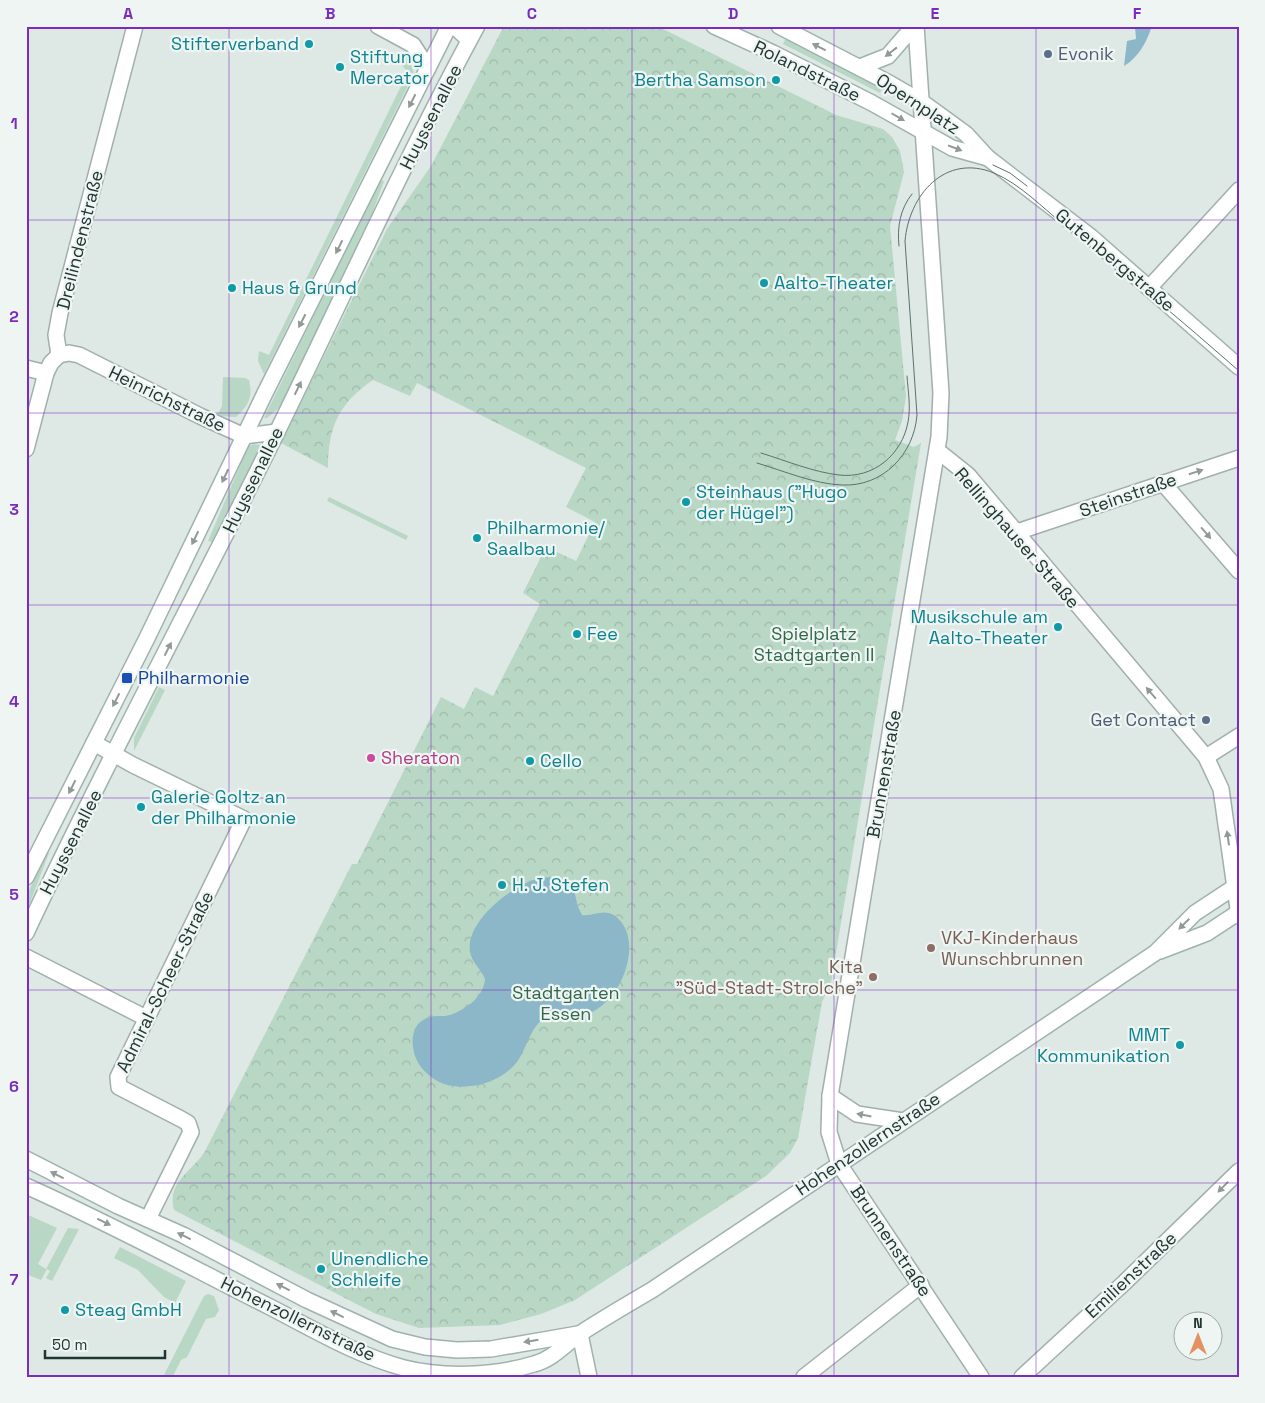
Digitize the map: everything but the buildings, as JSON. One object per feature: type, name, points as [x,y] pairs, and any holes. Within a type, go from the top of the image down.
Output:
[{"type":"street","name":"Dreilindenstraße","points":[[59,355],[56,335],[60,313],[135,26]]},
{"type":"street","points":[[378,26],[413,45],[428,68]]},
{"type":"street","name":"Huyssenallee","points":[[26,877],[147,638],[244,436],[449,26]]},
{"type":"street","points":[[454,26],[469,40]]},
{"type":"street","name":"Huyssenallee","points":[[26,933],[277,432],[384,209],[477,26]]},
{"type":"street","name":"Rolandstraße","points":[[714,26],[773,53],[872,103]]},
{"type":"street","name":"Rolandstraße","points":[[778,26],[860,67]]},
{"type":"street","points":[[860,67],[888,56],[915,26]]},
{"type":"street","points":[[915,26],[922,102],[941,393],[938,451]]},
{"type":"street","name":"Opernplatz","points":[[860,67],[922,102],[966,134],[988,158]]},
{"type":"street","name":"Opernplatz","points":[[872,103],[952,148],[988,158]]},
{"type":"street","name":"Gutenbergstraße","points":[[988,158],[1074,223],[1239,367]]},
{"type":"street","points":[[1149,288],[1239,190]]},
{"type":"street","name":"Heinrichstraße","points":[[59,355],[69,353],[79,355],[244,436],[277,432]]},
{"type":"street","points":[[26,450],[46,372],[59,355]]},
{"type":"street","points":[[26,368],[46,372]]},
{"type":"street","name":"Rellinghauser Straße","points":[[938,451],[968,476],[1017,532],[1031,553],[1206,757],[1221,789],[1237,885],[1239,916]]},
{"type":"street","name":"Brunnenstraße","points":[[938,451],[830,1096],[829,1132],[839,1164],[981,1377]]},
{"type":"street","name":"Steinstraße","points":[[1017,532],[1239,458]]},
{"type":"street","points":[[1163,483],[1239,571]]},
{"type":"street","points":[[1206,757],[1239,736]]},
{"type":"street","points":[[94,743],[114,755]]},
{"type":"street","name":"Admiral-Scheer-Straße","points":[[114,755],[244,820],[118,1077],[119,1087],[181,1118],[188,1123],[191,1132],[148,1219]]},
{"type":"street","name":"Hohenzollernstraße","points":[[26,1186],[138,1239],[332,1339],[404,1368],[472,1374],[522,1368],[550,1358],[580,1334],[652,1290],[1155,953],[1195,913],[1237,885]]},
{"type":"street","name":"Hohenzollernstraße","points":[[1155,953],[1208,933],[1238,912]]},
{"type":"street","points":[[26,958],[146,1018]]},
{"type":"street","points":[[830,1096],[857,1114],[903,1121]]},
{"type":"street","name":"Hohenzollernstraße","points":[[26,1160],[308,1300],[392,1339],[425,1347],[457,1350],[491,1349],[580,1334]]},
{"type":"street","name":"Emilienstraße","points":[[1022,1377],[1207,1204],[1239,1171]]},
{"type":"street","points":[[804,1377],[921,1285]]},
{"type":"street","points":[[580,1334],[589,1377]]},
{"type":"green space","name":"Stadtgarten Essen","points":[[504,26],[657,26],[836,115],[883,129],[892,137],[900,151],[904,172],[890,226],[906,396],[902,421],[895,440],[914,447],[921,443],[831,983],[822,1002],[798,1138],[790,1153],[766,1176],[575,1300],[541,1314],[500,1325],[419,1328],[376,1314],[174,1210],[173,1200],[174,1192],[181,1178],[204,1153],[352,864],[357,864],[441,697],[464,709],[475,687],[493,696],[540,604],[523,593],[546,547],[576,561],[595,522],[566,507],[586,468],[417,383],[410,396],[373,380],[361,389],[344,407],[333,428],[328,468],[281,443],[387,229],[431,166]]},
{"type":"green space","points":[[786,38],[883,86],[880,93],[783,44]]},
{"type":"green space","points":[[408,54],[414,74],[264,374],[258,361],[259,351],[269,355],[407,74],[407,71],[401,64],[405,55]]},
{"type":"green space","points":[[380,180],[384,181],[363,239],[280,407],[267,418],[264,418]]},
{"type":"green space","points":[[223,377],[245,378],[249,380],[249,400],[236,417],[217,416],[222,406]]},
{"type":"green space","points":[[253,444],[260,445],[259,449],[212,542],[208,541],[248,447]]},
{"type":"green space","points":[[329,497],[408,536],[406,540],[327,501]]},
{"type":"green space","points":[[159,687],[165,690],[134,751],[134,738]]},
{"type":"green space","points":[[47,852],[49,853],[26,913],[26,897]]},
{"type":"green space","points":[[26,1214],[57,1228],[38,1264],[46,1269],[68,1228],[79,1229],[52,1281],[46,1278],[50,1271],[47,1269],[41,1280],[26,1274]]},
{"type":"green space","points":[[120,1247],[186,1281],[175,1303],[164,1297],[138,1270],[114,1258]]},
{"type":"green space","points":[[208,1294],[214,1296],[219,1310],[215,1317],[206,1319],[187,1357],[181,1360],[173,1376],[163,1377],[204,1296]]},
{"type":"water","points":[[1135,26],[1152,26],[1141,49],[1124,66],[1127,41],[1136,39]]},
{"type":"water","points":[[560,877],[573,886],[582,915],[607,913],[615,916],[623,924],[628,935],[628,959],[625,971],[614,993],[601,1006],[577,1019],[549,1018],[542,1020],[532,1033],[519,1059],[504,1074],[495,1079],[475,1086],[464,1087],[444,1084],[434,1079],[418,1063],[413,1046],[413,1035],[417,1025],[425,1019],[456,1013],[473,1002],[481,992],[485,979],[470,952],[470,941],[475,929],[492,907],[515,889],[537,879]]},
{"type":"tram line","points":[[993,165],[1010,173],[1027,186]]},
{"type":"tram line","points":[[757,463],[799,477],[842,485],[857,484],[871,480],[883,474],[903,455],[915,429],[917,415],[905,241],[908,224],[922,194],[933,182],[945,174],[960,169],[976,168],[994,173],[1013,183],[1153,297],[1239,371]]},
{"type":"tram line","points":[[899,246],[900,218],[912,194]]},
{"type":"tram line","points":[[761,453],[829,474],[851,475],[874,469],[892,454],[905,434],[909,411],[907,376]]},
{"type":"place","name":"Stifterverband","points":[[309,44]]},
{"type":"place","name":"Evonik","points":[[1048,54]]},
{"type":"place","name":"Stiftung Mercator","points":[[340,67]]},
{"type":"place","name":"Bertha Samson","points":[[776,80]]},
{"type":"place","name":"Aalto-Theater","points":[[764,283]]},
{"type":"place","name":"Haus & Grund","points":[[232,288]]},
{"type":"place","name":"Steinhaus (\"Hugo der Hügel\")","points":[[686,502]]},
{"type":"place","name":"Philharmonie/ Saalbau","points":[[477,538]]},
{"type":"place","name":"Musikschule am Aalto-Theater","points":[[1058,627]]},
{"type":"place","name":"Fee","points":[[577,634]]},
{"type":"place","name":"Philharmonie","points":[[127,678]]},
{"type":"place","name":"Get Contact","points":[[1206,720]]},
{"type":"place","name":"Sheraton","points":[[371,758]]},
{"type":"place","name":"Cello","points":[[530,761]]},
{"type":"place","name":"Galerie Goltz an der Philharmonie","points":[[141,807]]},
{"type":"place","name":"H. J. Stefen","points":[[502,885]]},
{"type":"place","name":"VKJ-Kinderhaus Wunschbrunnen","points":[[931,948]]},
{"type":"place","name":"Kita \"Süd-Stadt-Strolche\"","points":[[873,977]]},
{"type":"place","name":"MMT Kommunikation","points":[[1180,1045]]},
{"type":"place","name":"Unendliche Schleife","points":[[321,1269]]},
{"type":"place","name":"Steag GmbH","points":[[65,1310]]},
{"type":"park label","name":"Spielplatz Stadtgarten II","points":[[814,644]]}]
